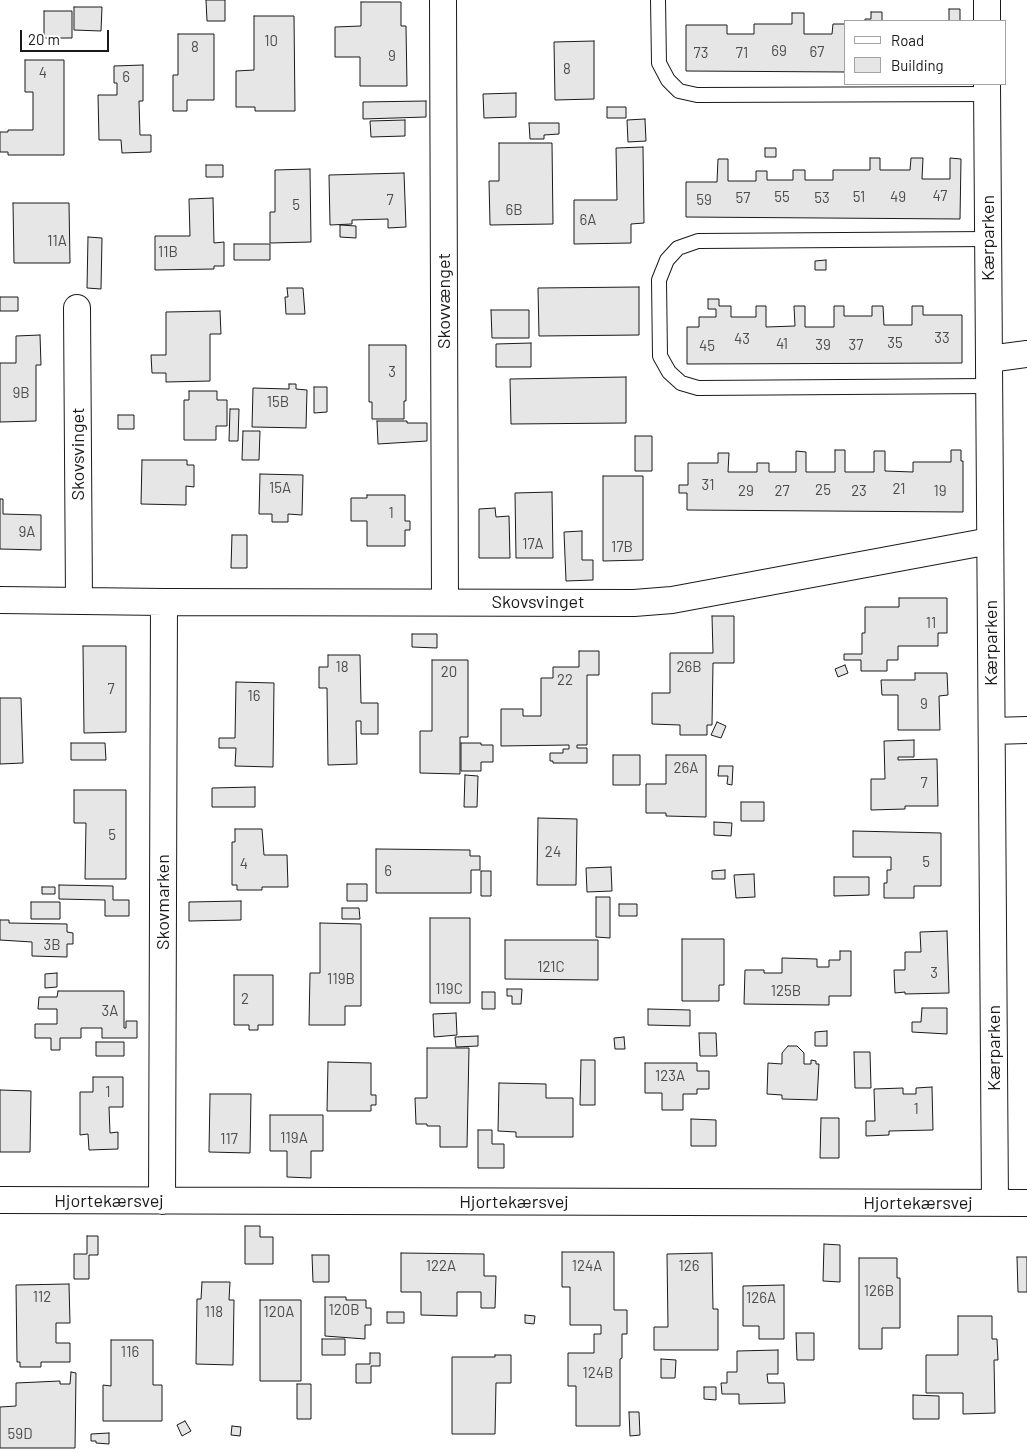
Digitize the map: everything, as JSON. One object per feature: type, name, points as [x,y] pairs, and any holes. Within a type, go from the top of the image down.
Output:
[{"type":"street","name":"Skovvænget","points":[[443,0],[445,602]]},
{"type":"street","points":[[987,0],[987,20]]},
{"type":"street","name":"Kærparken","points":[[987,89],[995,1203]]},
{"type":"street","name":"Skovsvinget","points":[[77,308],[79,600]]},
{"type":"street","points":[[989,359],[1027,354]]},
{"type":"street","name":"Skovsvinget","points":[[0,600],[634,603],[672,600],[990,541]]},
{"type":"street","name":"Skovmarken","points":[[162,1201],[164,602]]},
{"type":"street","points":[[992,731],[1027,730]]},
{"type":"street","name":"Hjortekærsvej","points":[[0,1200],[1027,1203]]},
{"type":"lane","points":[[658,0],[659,63],[668,80],[680,90],[697,95],[987,89]]},
{"type":"lane","points":[[988,239],[698,241],[678,248],[667,260],[659,280],[660,356],[669,372],[681,383],[698,388],[989,386]]},
{"type":"building","points":[[206,0],[225,0],[225,21],[207,21]]},
{"type":"building","points":[[361,2],[401,2],[401,26],[406,26],[407,86],[360,86],[360,57],[335,57],[335,27],[361,26]]},
{"type":"building","points":[[74,7],[102,7],[101,31],[74,30]]},
{"type":"building","points":[[949,9],[960,9],[960,20],[949,20]]},
{"type":"building","points":[[44,11],[72,11],[72,38],[44,38]]},
{"type":"building","points":[[871,12],[882,12],[882,20],[865,20],[871,19]]},
{"type":"building","points":[[792,13],[804,13],[804,34],[832,34],[833,24],[844,24],[844,72],[686,71],[686,25],[727,25],[727,34],[754,34],[754,24],[792,24]]},
{"type":"building","points":[[254,16],[294,16],[295,111],[255,111],[255,107],[236,107],[236,71],[254,70]]},
{"type":"building","points":[[178,34],[214,34],[214,100],[187,100],[187,111],[173,111],[173,75],[178,75]]},
{"type":"building","points":[[594,41],[594,99],[555,100],[554,42]]},
{"type":"building","points":[[25,60],[64,60],[64,155],[8,155],[8,152],[0,152],[0,132],[8,132],[8,130],[33,130],[33,92],[25,92]]},
{"type":"building","points":[[143,65],[143,101],[139,101],[140,135],[151,135],[151,152],[122,153],[121,140],[99,140],[98,95],[117,95],[117,83],[114,83],[114,66]]},
{"type":"building","points":[[516,93],[516,117],[484,118],[483,94]]},
{"type":"building","points":[[426,101],[426,117],[363,119],[363,102]]},
{"type":"building","points":[[607,107],[626,107],[626,118],[607,118]]},
{"type":"building","points":[[645,119],[646,141],[628,142],[627,120]]},
{"type":"building","points":[[405,120],[405,136],[371,137],[370,121]]},
{"type":"building","points":[[529,123],[559,123],[559,134],[544,135],[544,139],[530,139]]},
{"type":"building","points":[[499,143],[552,143],[553,224],[490,225],[489,181],[499,181]]},
{"type":"building","points":[[643,147],[644,223],[631,224],[631,243],[574,244],[574,200],[617,200],[616,148]]},
{"type":"building","points":[[765,148],[776,148],[776,157],[765,157]]},
{"type":"building","points":[[870,158],[880,158],[880,170],[910,170],[911,158],[923,158],[922,179],[950,179],[950,158],[961,159],[960,219],[686,217],[686,182],[717,182],[718,159],[728,159],[728,181],[756,181],[756,171],[767,171],[767,180],[793,180],[793,170],[805,170],[805,180],[833,180],[833,170],[870,170]]},
{"type":"building","points":[[206,165],[223,165],[223,177],[206,177]]},
{"type":"building","points":[[310,169],[311,242],[270,243],[270,212],[275,212],[275,170]]},
{"type":"building","points":[[404,173],[406,227],[388,228],[388,219],[352,220],[352,224],[330,225],[329,175]]},
{"type":"building","points":[[213,198],[214,243],[224,242],[224,266],[214,266],[214,269],[155,270],[155,236],[190,236],[189,199]]},
{"type":"building","points":[[13,203],[69,203],[70,263],[14,263]]},
{"type":"building","points":[[340,225],[356,226],[356,238],[340,237]]},
{"type":"building","points":[[88,237],[102,238],[101,289],[87,288]]},
{"type":"building","points":[[234,244],[270,244],[270,260],[234,260]]},
{"type":"building","points":[[826,260],[826,270],[815,270],[815,261]]},
{"type":"building","points":[[639,287],[639,335],[539,336],[538,288]]},
{"type":"building","points":[[287,288],[303,288],[305,314],[286,314],[285,297],[288,297]]},
{"type":"building","points":[[0,297],[18,297],[18,311],[0,311]]},
{"type":"building","points":[[708,299],[719,299],[719,306],[731,306],[731,317],[756,317],[756,306],[766,306],[766,327],[795,326],[794,306],[805,306],[805,327],[834,327],[834,306],[844,306],[844,316],[872,316],[872,306],[883,306],[884,325],[912,325],[912,306],[923,306],[923,315],[962,315],[962,363],[687,364],[687,327],[699,327],[699,317],[716,317],[716,309],[708,309]]},
{"type":"building","points":[[491,310],[529,310],[529,338],[492,338]]},
{"type":"building","points":[[220,311],[221,334],[210,334],[210,381],[166,382],[166,373],[152,373],[151,355],[166,355],[166,312]]},
{"type":"building","points":[[40,335],[41,365],[36,365],[36,421],[0,422],[0,363],[16,363],[16,336]]},
{"type":"building","points":[[531,343],[531,367],[496,367],[496,344]]},
{"type":"building","points":[[369,345],[406,345],[406,401],[404,401],[404,419],[372,419],[372,402],[369,402]]},
{"type":"building","points":[[626,377],[626,423],[511,424],[510,379]]},
{"type":"building","points":[[289,384],[296,384],[296,389],[307,390],[306,428],[252,427],[253,388],[289,389]]},
{"type":"building","points":[[314,387],[327,387],[327,412],[314,413]]},
{"type":"building","points":[[189,391],[217,391],[217,400],[227,400],[227,426],[216,426],[216,440],[184,440],[184,400],[189,400]]},
{"type":"building","points":[[230,409],[239,409],[238,441],[229,441]]},
{"type":"building","points":[[118,415],[134,415],[134,429],[118,429]]},
{"type":"building","points":[[377,421],[427,423],[427,441],[378,444]]},
{"type":"building","points":[[243,431],[260,431],[259,460],[242,460]]},
{"type":"building","points":[[635,436],[652,436],[652,471],[635,471]]},
{"type":"building","points":[[835,450],[845,450],[845,472],[874,472],[874,451],[885,451],[885,471],[913,472],[913,462],[951,462],[951,450],[961,450],[961,461],[963,461],[963,512],[687,510],[687,493],[679,493],[679,485],[688,485],[688,463],[718,463],[718,453],[729,453],[728,472],[757,472],[757,463],[769,463],[769,472],[796,472],[796,451],[806,452],[806,472],[835,472]]},
{"type":"building","points":[[142,460],[187,460],[187,465],[194,465],[194,487],[186,486],[186,505],[141,504]]},
{"type":"building","points":[[260,474],[303,475],[302,515],[288,514],[288,522],[272,522],[272,514],[259,514]]},
{"type":"building","points":[[603,476],[643,476],[643,560],[603,561]]},
{"type":"building","points":[[552,492],[553,558],[516,558],[515,493]]},
{"type":"building","points":[[367,495],[405,495],[405,521],[410,521],[410,530],[405,530],[405,546],[367,546],[367,521],[351,521],[351,498],[367,498]]},
{"type":"building","points":[[0,499],[3,499],[3,514],[41,515],[41,550],[0,549]]},
{"type":"building","points":[[495,508],[496,517],[509,516],[510,558],[479,558],[479,509]]},
{"type":"building","points":[[582,531],[582,560],[593,560],[593,580],[566,581],[564,532]]},
{"type":"building","points":[[232,535],[247,535],[247,568],[231,568]]},
{"type":"building","points":[[899,598],[947,598],[947,633],[938,633],[938,646],[898,646],[898,660],[887,660],[887,671],[861,671],[861,660],[844,660],[844,654],[862,654],[862,633],[865,633],[865,607],[899,607]]},
{"type":"building","points":[[712,616],[734,616],[734,663],[713,663],[712,725],[707,725],[707,735],[680,735],[680,725],[652,724],[652,693],[670,693],[670,653],[713,653]]},
{"type":"building","points":[[412,634],[437,634],[437,648],[412,647]]},
{"type":"building","points":[[83,646],[126,646],[126,732],[84,733]]},
{"type":"building","points":[[579,651],[599,651],[599,675],[587,675],[587,745],[577,745],[577,748],[587,748],[587,763],[553,763],[553,761],[550,761],[550,753],[563,753],[563,749],[569,749],[569,745],[501,746],[501,709],[523,709],[523,716],[541,716],[541,678],[553,678],[553,667],[579,667]]},
{"type":"building","points":[[328,655],[360,655],[361,703],[378,703],[378,734],[361,734],[361,721],[356,721],[357,764],[328,765],[327,688],[319,688],[319,667],[328,667]]},
{"type":"building","points":[[432,660],[468,660],[468,737],[460,737],[460,774],[420,773],[420,731],[432,731]]},
{"type":"building","points":[[845,665],[848,673],[838,677],[835,669]]},
{"type":"building","points":[[915,673],[947,673],[948,695],[939,696],[940,730],[898,730],[898,695],[882,695],[881,680],[915,680]]},
{"type":"building","points":[[236,682],[274,683],[273,767],[235,766],[236,748],[219,748],[219,738],[235,738]]},
{"type":"building","points":[[0,698],[21,698],[23,763],[0,764]]},
{"type":"building","points":[[717,722],[726,726],[721,738],[711,735]]},
{"type":"building","points":[[914,740],[914,757],[898,757],[898,760],[937,759],[938,806],[905,806],[905,809],[871,810],[871,779],[885,779],[884,741]]},
{"type":"building","points":[[71,743],[105,743],[106,760],[71,760]]},
{"type":"building","points":[[461,743],[493,745],[493,762],[481,762],[481,771],[461,771]]},
{"type":"building","points":[[613,755],[640,755],[640,785],[613,785]]},
{"type":"building","points":[[666,755],[706,755],[706,817],[666,816],[666,813],[646,813],[646,784],[666,784]]},
{"type":"building","points":[[719,766],[733,766],[732,785],[727,784],[728,776],[718,776]]},
{"type":"building","points":[[465,775],[478,776],[477,807],[464,807]]},
{"type":"building","points":[[255,787],[255,807],[212,807],[212,788]]},
{"type":"building","points":[[74,790],[126,790],[126,879],[85,879],[86,823],[74,823]]},
{"type":"building","points":[[741,802],[764,802],[764,821],[741,821]]},
{"type":"building","points":[[538,818],[577,819],[576,885],[537,885]]},
{"type":"building","points":[[714,822],[732,823],[731,836],[714,835]]},
{"type":"building","points":[[235,829],[262,829],[264,855],[287,855],[288,887],[262,887],[262,890],[237,890],[237,885],[232,885],[232,842],[235,842]]},
{"type":"building","points":[[853,831],[941,833],[941,886],[914,886],[914,898],[884,898],[884,883],[887,883],[887,870],[891,870],[891,857],[853,857]]},
{"type":"building","points":[[376,849],[470,850],[470,856],[480,856],[480,870],[471,870],[471,893],[376,893]]},
{"type":"building","points":[[611,867],[612,891],[587,892],[586,868]]},
{"type":"building","points":[[725,870],[725,879],[712,879],[712,871]]},
{"type":"building","points":[[481,871],[491,871],[491,896],[481,896]]},
{"type":"building","points":[[754,874],[755,897],[736,898],[734,875]]},
{"type":"building","points":[[834,877],[869,877],[869,895],[834,896]]},
{"type":"building","points":[[347,884],[367,884],[367,901],[347,901]]},
{"type":"building","points":[[59,885],[113,886],[113,900],[129,900],[129,916],[105,916],[105,900],[59,899]]},
{"type":"building","points":[[42,887],[55,887],[55,894],[42,894]]},
{"type":"building","points":[[596,897],[610,897],[610,938],[596,937]]},
{"type":"building","points":[[241,901],[241,920],[189,921],[189,902]]},
{"type":"building","points":[[31,902],[60,902],[60,919],[31,919]]},
{"type":"building","points":[[619,904],[637,904],[637,916],[619,916]]},
{"type":"building","points":[[342,908],[359,908],[360,919],[342,919]]},
{"type":"building","points":[[430,918],[470,918],[470,1003],[430,1003]]},
{"type":"building","points":[[0,920],[9,920],[9,923],[67,924],[67,932],[73,933],[73,944],[67,944],[67,957],[32,956],[32,942],[0,940]]},
{"type":"building","points":[[320,923],[361,924],[361,1006],[345,1006],[345,1025],[309,1025],[310,973],[320,973]]},
{"type":"building","points":[[947,931],[949,993],[895,993],[894,970],[905,970],[905,952],[921,952],[920,932]]},
{"type":"building","points":[[682,939],[724,939],[724,985],[719,985],[719,1001],[682,1001]]},
{"type":"building","points":[[505,940],[598,940],[598,980],[505,979]]},
{"type":"building","points":[[840,951],[851,951],[851,996],[829,996],[829,1005],[744,1004],[745,970],[764,970],[764,973],[782,973],[782,958],[817,959],[817,967],[829,967],[829,960],[840,960]]},
{"type":"building","points":[[57,973],[57,987],[45,988],[45,974]]},
{"type":"building","points":[[234,975],[273,975],[273,1025],[258,1025],[258,1030],[249,1030],[249,1025],[234,1025]]},
{"type":"building","points":[[507,989],[522,989],[521,1004],[512,1004],[512,996],[507,996]]},
{"type":"building","points":[[58,991],[124,991],[124,1028],[126,1028],[126,1021],[137,1021],[137,1038],[102,1038],[102,1028],[81,1028],[81,1038],[60,1038],[60,1050],[51,1050],[51,1038],[35,1038],[35,1024],[57,1024],[57,1009],[38,1009],[39,997],[57,997]]},
{"type":"building","points":[[482,992],[495,992],[495,1009],[482,1009]]},
{"type":"building","points":[[922,1008],[947,1008],[947,1034],[912,1032],[912,1022],[921,1022]]},
{"type":"building","points":[[648,1009],[690,1010],[690,1026],[648,1025]]},
{"type":"building","points":[[456,1013],[457,1035],[434,1037],[433,1014]]},
{"type":"building","points":[[827,1031],[827,1046],[815,1046],[815,1032]]},
{"type":"building","points":[[699,1033],[716,1033],[717,1056],[700,1056]]},
{"type":"building","points":[[478,1036],[478,1046],[456,1047],[455,1037]]},
{"type":"building","points":[[624,1037],[625,1049],[615,1049],[614,1038]]},
{"type":"building","points":[[96,1042],[124,1042],[124,1056],[96,1056]]},
{"type":"building","points":[[788,1046],[797,1046],[804,1053],[804,1064],[811,1064],[811,1060],[819,1064],[817,1100],[782,1099],[782,1095],[767,1094],[768,1063],[782,1064],[782,1053]]},
{"type":"building","points":[[427,1048],[469,1048],[467,1147],[440,1147],[440,1126],[416,1124],[415,1098],[427,1098]]},
{"type":"building","points":[[854,1052],[870,1052],[871,1088],[855,1088]]},
{"type":"building","points":[[581,1060],[595,1060],[595,1105],[580,1105]]},
{"type":"building","points":[[328,1062],[371,1063],[371,1095],[376,1095],[376,1105],[371,1105],[371,1111],[327,1111]]},
{"type":"building","points":[[645,1063],[697,1063],[697,1071],[709,1071],[709,1089],[697,1089],[697,1094],[683,1094],[683,1110],[662,1110],[662,1093],[645,1093]]},
{"type":"building","points":[[93,1077],[123,1077],[123,1107],[109,1107],[110,1133],[118,1132],[118,1149],[89,1150],[88,1134],[80,1135],[80,1092],[93,1092]]},
{"type":"building","points":[[499,1083],[546,1084],[546,1098],[573,1098],[573,1137],[516,1137],[516,1132],[498,1131]]},
{"type":"building","points":[[932,1087],[933,1130],[889,1131],[889,1135],[866,1136],[866,1121],[875,1121],[874,1089],[903,1088],[903,1094],[916,1094],[916,1088]]},
{"type":"building","points":[[0,1090],[31,1091],[30,1152],[0,1152]]},
{"type":"building","points":[[210,1094],[251,1094],[250,1153],[209,1152]]},
{"type":"building","points":[[270,1115],[323,1115],[323,1151],[311,1151],[311,1178],[287,1177],[287,1151],[270,1151]]},
{"type":"building","points":[[821,1118],[839,1118],[839,1158],[820,1158]]},
{"type":"building","points":[[691,1119],[716,1120],[716,1146],[691,1146]]},
{"type":"building","points":[[478,1130],[492,1130],[492,1144],[504,1144],[504,1168],[478,1168]]},
{"type":"building","points":[[245,1226],[260,1226],[260,1237],[273,1237],[273,1264],[245,1264]]},
{"type":"building","points":[[87,1236],[98,1236],[98,1255],[89,1255],[89,1279],[74,1279],[74,1254],[87,1254]]},
{"type":"building","points":[[824,1244],[840,1245],[840,1282],[823,1281]]},
{"type":"building","points":[[562,1252],[614,1252],[614,1310],[627,1310],[627,1334],[622,1334],[622,1358],[620,1359],[620,1426],[576,1426],[576,1386],[568,1386],[568,1353],[594,1353],[594,1334],[601,1334],[601,1325],[570,1325],[570,1287],[562,1287]]},
{"type":"building","points":[[401,1253],[484,1254],[484,1276],[496,1276],[495,1308],[481,1308],[481,1292],[457,1292],[457,1316],[421,1315],[421,1292],[401,1292]]},
{"type":"building","points":[[712,1253],[713,1309],[718,1309],[718,1350],[654,1350],[654,1327],[668,1327],[667,1254]]},
{"type":"building","points":[[312,1255],[329,1255],[329,1282],[313,1282]]},
{"type":"building","points":[[1017,1257],[1027,1257],[1027,1292],[1018,1292]]},
{"type":"building","points":[[859,1258],[897,1258],[897,1278],[900,1278],[900,1328],[882,1328],[882,1349],[859,1349]]},
{"type":"building","points":[[202,1282],[230,1282],[229,1300],[234,1300],[233,1365],[196,1364],[197,1299],[201,1299]]},
{"type":"building","points":[[69,1284],[70,1323],[56,1323],[56,1343],[70,1343],[70,1362],[41,1362],[41,1367],[20,1367],[20,1362],[17,1362],[16,1285]]},
{"type":"building","points":[[784,1285],[784,1339],[759,1339],[759,1326],[743,1326],[743,1286]]},
{"type":"building","points":[[325,1297],[346,1297],[346,1300],[366,1300],[366,1308],[371,1308],[371,1325],[365,1325],[365,1339],[325,1336]]},
{"type":"building","points":[[260,1300],[301,1300],[301,1381],[260,1381]]},
{"type":"building","points":[[387,1312],[404,1312],[404,1323],[387,1323]]},
{"type":"building","points":[[525,1315],[535,1316],[534,1324],[525,1323]]},
{"type":"building","points":[[958,1316],[992,1316],[992,1339],[997,1339],[998,1360],[994,1360],[995,1413],[963,1414],[963,1393],[926,1393],[926,1355],[958,1355]]},
{"type":"building","points":[[796,1333],[814,1333],[814,1360],[797,1360]]},
{"type":"building","points":[[322,1339],[345,1339],[345,1355],[322,1355]]},
{"type":"building","points":[[111,1340],[153,1340],[153,1385],[162,1385],[162,1421],[103,1421],[103,1385],[111,1386]]},
{"type":"building","points":[[778,1350],[778,1374],[767,1374],[768,1383],[784,1383],[785,1403],[739,1404],[739,1394],[722,1394],[721,1383],[727,1383],[727,1372],[737,1372],[737,1351]]},
{"type":"building","points":[[370,1353],[380,1353],[380,1366],[371,1366],[371,1383],[356,1383],[356,1364],[370,1364]]},
{"type":"building","points":[[495,1355],[511,1355],[511,1383],[496,1383],[495,1434],[452,1434],[452,1357],[495,1357]]},
{"type":"building","points":[[661,1359],[676,1360],[675,1378],[661,1378]]},
{"type":"building","points":[[71,1372],[76,1373],[75,1448],[0,1448],[0,1407],[16,1406],[16,1383],[60,1381],[60,1384],[70,1384]]},
{"type":"building","points":[[297,1384],[311,1384],[311,1419],[297,1419]]},
{"type":"building","points":[[704,1387],[716,1387],[716,1400],[704,1399]]},
{"type":"building","points":[[913,1395],[939,1396],[939,1419],[913,1419]]},
{"type":"building","points":[[629,1412],[639,1412],[640,1435],[630,1436]]},
{"type":"building","points":[[185,1421],[191,1431],[182,1436],[177,1425]]},
{"type":"building","points":[[232,1426],[241,1427],[240,1436],[231,1435]]},
{"type":"building","points":[[109,1433],[109,1444],[91,1441],[91,1434]]}]
